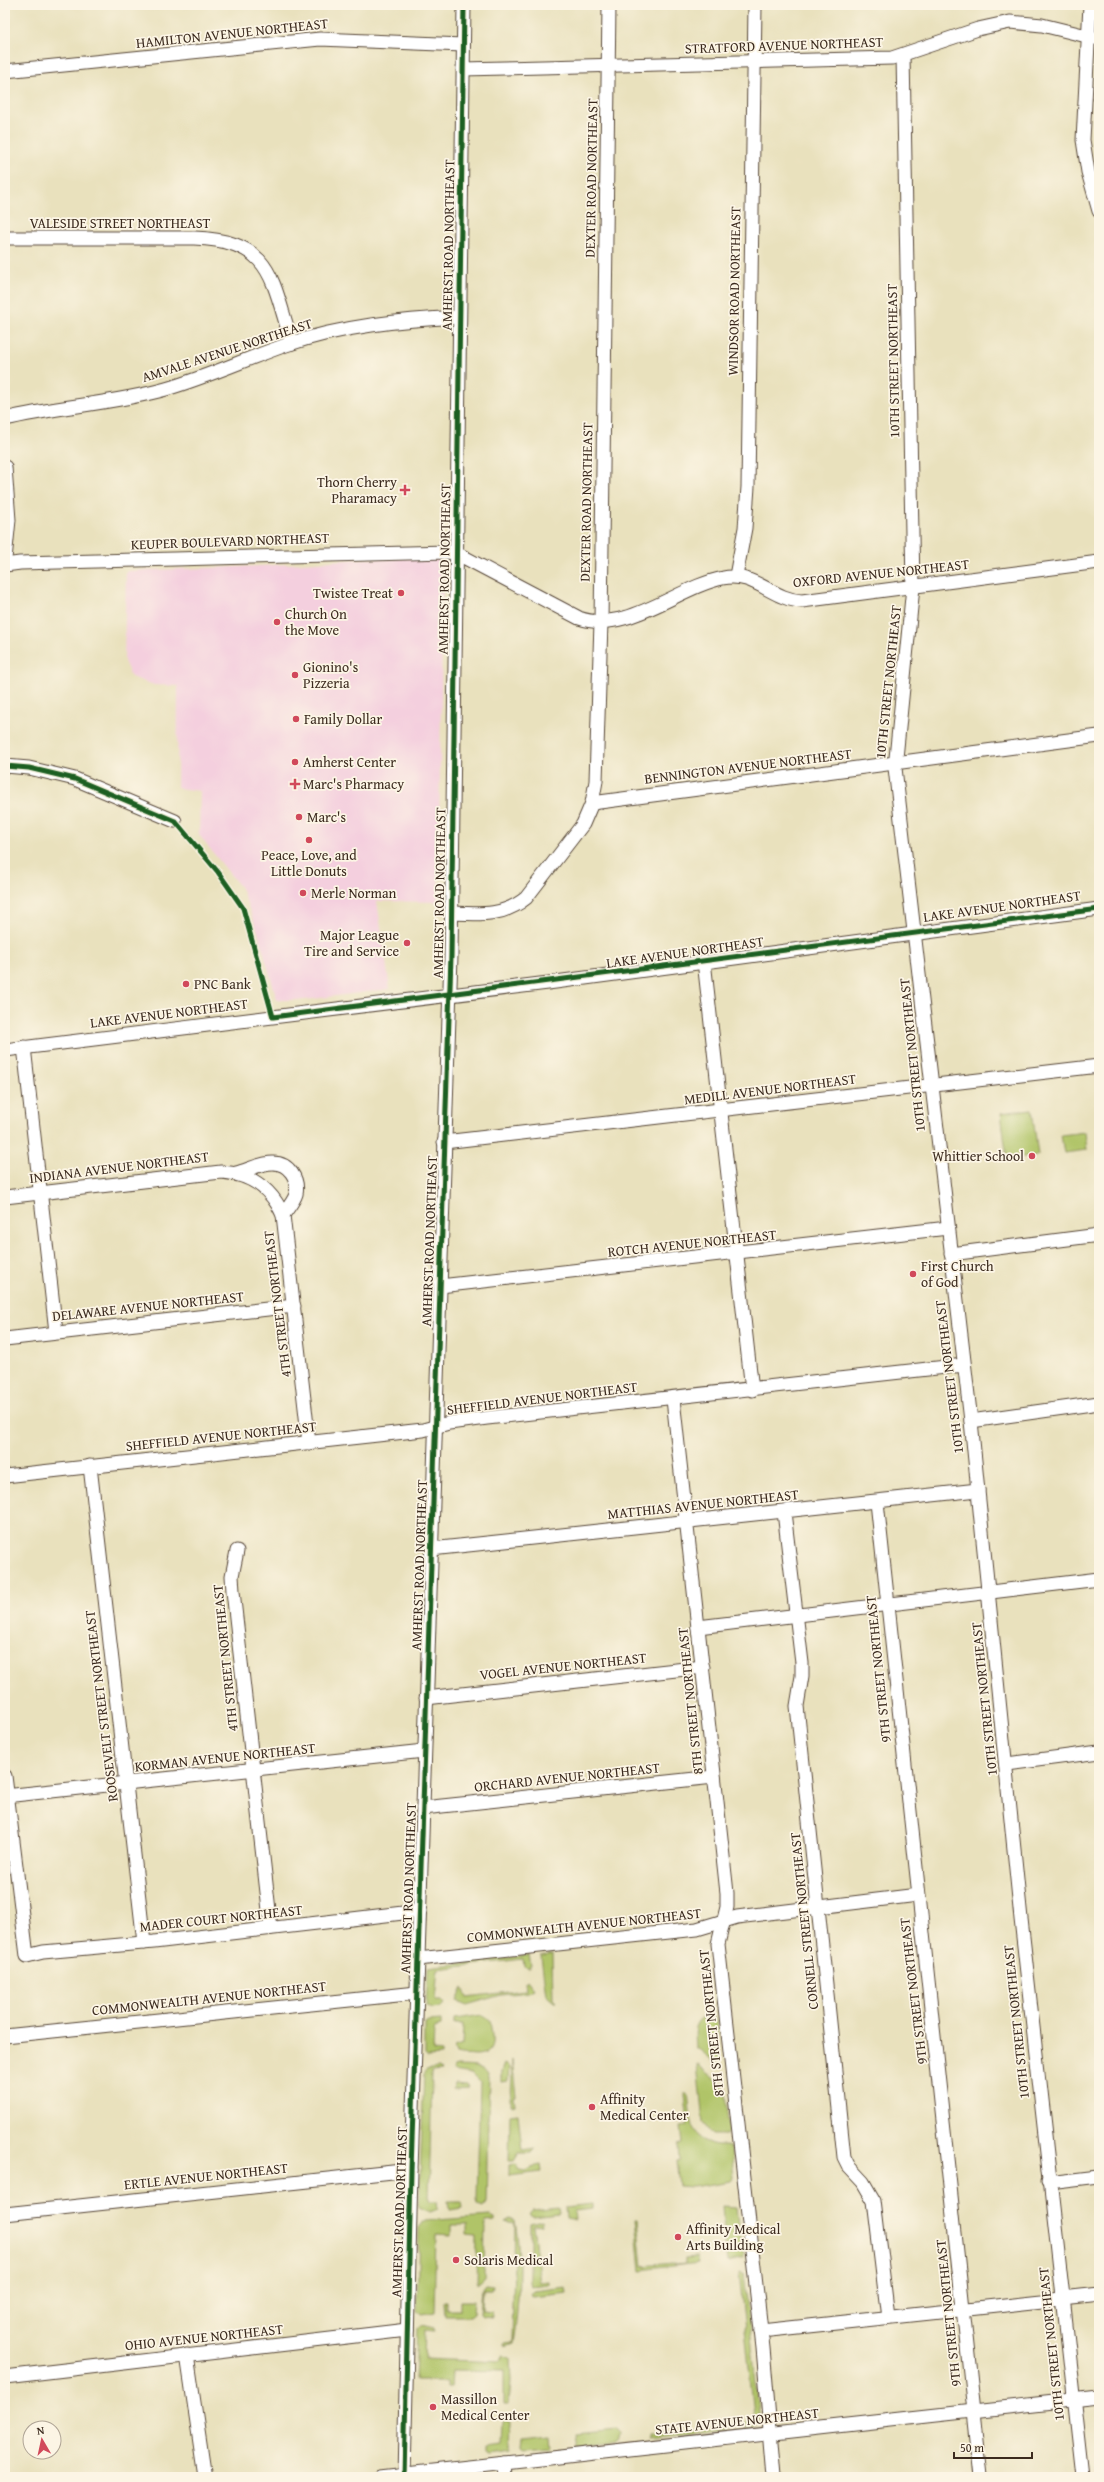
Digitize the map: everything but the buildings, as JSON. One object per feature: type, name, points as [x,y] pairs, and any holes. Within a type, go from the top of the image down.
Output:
[{"type":"street","name":"AMHERST ROAD NORTHEAST","points":[[404,2476],[411,2170],[449,995],[464,5]]},
{"type":"street","name":"DEXTER ROAD NORTHEAST","points":[[450,913],[482,915],[500,912],[516,906],[535,888],[550,869],[583,824],[592,803],[597,767],[601,622],[609,5]]},
{"type":"street","name":"WINDSOR ROAD NORTHEAST","points":[[736,576],[745,528],[748,493],[755,5]]},
{"type":"street","points":[[1090,5],[1094,37],[1084,140],[1088,172],[1099,210]]},
{"type":"street","name":"STRATFORD AVENUE NORTHEAST","points":[[463,69],[754,63],[903,56],[994,24],[1027,23],[1094,37]]},
{"type":"street","name":"HAMILTON AVENUE NORTHEAST","points":[[5,71],[304,40],[350,39],[463,45]]},
{"type":"street","name":"10TH STREET NORTHEAST","points":[[903,56],[913,587],[895,764],[971,1421],[1049,2183],[1083,2477]]},
{"type":"street","name":"VALESIDE STREET NORTHEAST","points":[[5,238],[194,238],[225,240],[240,245],[259,258],[267,272],[292,343]]},
{"type":"street","name":"AMVALE AVENUE NORTHEAST","points":[[5,419],[33,412],[113,401],[167,388],[292,343],[360,327],[413,320],[459,317]]},
{"type":"street","points":[[5,467],[9,520],[5,559]]},
{"type":"street","name":"KEUPER BOULEVARD NORTHEAST","points":[[5,565],[379,552],[437,551],[456,553]]},
{"type":"street","name":"OXFORD AVENUE NORTHEAST","points":[[456,553],[579,618],[601,622],[624,618],[717,579],[736,576],[752,580],[783,598],[792,600],[913,587],[1099,562]]},
{"type":"street","name":"BENNINGTON AVENUE NORTHEAST","points":[[592,803],[1099,736]]},
{"type":"street","points":[[5,766],[29,768],[69,777],[96,786],[137,807],[175,821]]},
{"type":"street","name":"LAKE AVENUE NORTHEAST","points":[[5,1050],[449,995],[915,934],[1099,908]]},
{"type":"street","points":[[704,961],[752,1390]]},
{"type":"street","points":[[24,1047],[56,1332]]},
{"type":"street","name":"MEDILL AVENUE NORTHEAST","points":[[444,1142],[721,1112],[1099,1066]]},
{"type":"street","name":"INDIANA AVENUE NORTHEAST","points":[[5,1197],[221,1172],[236,1173],[271,1163],[287,1168]]},
{"type":"street","name":"4TH STREET NORTHEAST","points":[[287,1168],[294,1176],[296,1188],[294,1198],[283,1215],[309,1443]]},
{"type":"street","name":"INDIANA AVENUE NORTHEAST","points":[[236,1173],[262,1185],[276,1202],[283,1215]]},
{"type":"street","name":"ROTCH AVENUE NORTHEAST","points":[[440,1286],[736,1254],[948,1228]]},
{"type":"street","points":[[951,1254],[1099,1235]]},
{"type":"street","name":"DELAWARE AVENUE NORTHEAST","points":[[5,1339],[294,1306]]},
{"type":"street","name":"SHEFFIELD AVENUE NORTHEAST","points":[[5,1476],[309,1443],[436,1428],[449,1423],[479,1419],[673,1399],[964,1365]]},
{"type":"street","name":"8TH STREET NORTHEAST","points":[[673,1399],[727,1893],[727,1907],[718,1944],[761,2331],[774,2477]]},
{"type":"street","points":[[971,1421],[1099,1403]]},
{"type":"street","name":"ROOSEVELT STREET NORTHEAST","points":[[90,1466],[144,1943]]},
{"type":"street","name":"MATTHIAS AVENUE NORTHEAST","points":[[431,1549],[978,1490]]},
{"type":"street","name":"9TH STREET NORTHEAST","points":[[877,1502],[918,1895],[964,2308],[980,2477]]},
{"type":"street","name":"CORNELL STREET NORTHEAST","points":[[784,1512],[802,1676],[797,1706],[844,2156],[848,2168],[863,2182],[874,2201],[888,2317]]},
{"type":"street","name":"4TH STREET NORTHEAST","points":[[236,1551],[232,1576],[233,1591],[271,1928]]},
{"type":"street","points":[[698,1627],[888,1606],[1099,1579]]},
{"type":"street","name":"VOGEL AVENUE NORTHEAST","points":[[426,1698],[703,1667]]},
{"type":"street","name":"KORMAN AVENUE NORTHEAST","points":[[6,1796],[424,1751]]},
{"type":"street","points":[[1007,1764],[1099,1752]]},
{"type":"street","points":[[5,1776],[6,1796]]},
{"type":"street","name":"ORCHARD AVENUE NORTHEAST","points":[[423,1808],[714,1777]]},
{"type":"street","name":"MADER COURT NORTHEAST","points":[[6,1796],[27,1956],[43,1952],[144,1943],[420,1911]]},
{"type":"street","name":"COMMONWEALTH AVENUE NORTHEAST","points":[[418,1959],[697,1929],[738,1917],[918,1895]]},
{"type":"street","name":"COMMONWEALTH AVENUE NORTHEAST","points":[[5,2036],[417,1993]]},
{"type":"street","name":"ERTLE AVENUE NORTHEAST","points":[[5,2214],[411,2170]]},
{"type":"street","points":[[1049,2183],[1099,2177]]},
{"type":"street","points":[[761,2331],[964,2308],[1099,2295]]},
{"type":"street","name":"OHIO AVENUE NORTHEAST","points":[[5,2377],[407,2330]]},
{"type":"street","points":[[187,2355],[205,2477]]},
{"type":"street","name":"STATE AVENUE NORTHEAST","points":[[379,2477],[404,2476],[504,2463],[1099,2397]]},
{"type":"street","points":[[504,2463],[505,2477]]},
{"type":"shaded area","points":[[435,558],[443,564],[438,902],[377,901],[390,989],[305,1000],[277,1000],[258,932],[241,888],[199,835],[200,791],[177,788],[178,686],[154,685],[131,677],[124,661],[126,571],[261,566],[360,559]]},
{"type":"green space","points":[[1032,1109],[1038,1155],[1007,1159],[1001,1113]]},
{"type":"green space","points":[[1085,1132],[1087,1150],[1064,1153],[1061,1135]]},
{"type":"green space","points":[[552,1953],[553,1999],[556,2002],[546,1995],[541,1956]]},
{"type":"green space","points":[[529,1955],[531,1966],[527,1969],[524,1966],[523,1959],[438,1969],[435,2000],[442,2000],[445,2004],[441,2008],[431,2009],[426,2006],[428,1967]]},
{"type":"green space","points":[[527,1980],[533,1988],[529,1992],[501,1995],[467,2005],[457,2001],[463,1988],[467,1997],[526,1990],[525,1982]]},
{"type":"green space","points":[[483,2015],[490,2021],[492,2044],[490,2049],[487,2053],[482,2055],[475,2056],[456,2054],[454,2048],[462,2045],[463,2024],[455,2024],[455,2019]]},
{"type":"green space","points":[[705,2016],[715,2018],[717,2022],[721,2061],[714,2062],[695,2047],[694,2033],[696,2025]]},
{"type":"green space","points":[[441,2021],[441,2026],[434,2028],[433,2052],[441,2053],[441,2056],[427,2057],[425,2055],[425,2024],[428,2022]]},
{"type":"green space","points":[[512,2060],[516,2096],[514,2096],[515,2105],[511,2105]]},
{"type":"green space","points":[[504,2064],[509,2067],[508,2081],[501,2082],[501,2072]]},
{"type":"green space","points":[[697,2064],[724,2086],[729,2129],[726,2135],[712,2135],[703,2123]]},
{"type":"green space","points":[[471,2066],[480,2068],[487,2073],[489,2077],[486,2203],[483,2207],[478,2205],[477,2200],[480,2082],[472,2074],[453,2071],[454,2067]]},
{"type":"green space","points":[[438,2068],[441,2071],[432,2072],[429,2201],[437,2201],[438,2209],[430,2212],[419,2207],[424,2073],[426,2070]]},
{"type":"green space","points":[[455,2084],[467,2085],[469,2088],[453,2089]]},
{"type":"green space","points":[[685,2094],[688,2094],[692,2124],[699,2137],[704,2142],[712,2145],[731,2147],[734,2178],[731,2181],[693,2187],[679,2186],[676,2160],[680,2159],[679,2145],[683,2144],[681,2127],[688,2126],[685,2115],[687,2114]]},
{"type":"green space","points":[[518,2114],[522,2150],[535,2148],[531,2153],[519,2153],[514,2161],[509,2161],[510,2115]]},
{"type":"green space","points":[[515,2164],[519,2170],[526,2171],[535,2166],[541,2165],[542,2172],[509,2176],[509,2165]]},
{"type":"green space","points":[[448,2202],[462,2202],[463,2208],[449,2210]]},
{"type":"green space","points":[[593,2204],[593,2209],[573,2211],[574,2220],[566,2218],[565,2207]]},
{"type":"green space","points":[[722,2206],[737,2207],[743,2258],[727,2262]]},
{"type":"green space","points":[[558,2208],[559,2214],[533,2217],[530,2215],[533,2211]]},
{"type":"green space","points":[[490,2216],[495,2218],[495,2221],[485,2222],[484,2277],[476,2284],[477,2236],[467,2235],[467,2225],[451,2225],[451,2235],[436,2234],[434,2313],[421,2315],[417,2311],[419,2226],[425,2221]]},
{"type":"green space","points":[[511,2218],[515,2220],[517,2234],[519,2282],[513,2343],[504,2346],[504,2343],[512,2342],[515,2223],[506,2221]]},
{"type":"green space","points":[[635,2219],[637,2219],[642,2266],[673,2263],[674,2265],[684,2264],[684,2258],[697,2257],[698,2263],[640,2270]]},
{"type":"green space","points":[[542,2221],[543,2225],[533,2226],[540,2282],[549,2281],[549,2284],[531,2286],[530,2224]]},
{"type":"green space","points":[[739,2272],[744,2274],[760,2419],[757,2426],[747,2428],[745,2422],[754,2416]]},
{"type":"green space","points":[[485,2284],[493,2285],[492,2289],[483,2289],[482,2311],[491,2312],[491,2317],[482,2316],[480,2314],[482,2288]]},
{"type":"green space","points":[[566,2287],[567,2293],[533,2297],[530,2295],[533,2291]]},
{"type":"green space","points":[[444,2301],[447,2301],[447,2310],[460,2310],[460,2301],[475,2301],[474,2313],[470,2316],[445,2316]]},
{"type":"green space","points":[[421,2325],[434,2328],[434,2331],[425,2330],[424,2359],[501,2362],[503,2356],[510,2358],[511,2381],[509,2405],[504,2405],[504,2371],[452,2370],[451,2388],[447,2388],[447,2381],[415,2381],[417,2328]]},
{"type":"green space","points":[[505,2420],[510,2422],[509,2453],[490,2456],[487,2454],[487,2448],[501,2446],[502,2422]]},
{"type":"green space","points":[[728,2427],[727,2430],[647,2439],[649,2435]]},
{"type":"green space","points":[[616,2429],[619,2434],[617,2442],[578,2446],[576,2433]]},
{"type":"green space","points":[[549,2436],[550,2450],[521,2451],[522,2439]]},
{"type":"cycle path","points":[[404,2477],[411,2170],[451,956],[464,5]]},
{"type":"cycle path","points":[[5,766],[29,768],[75,779],[175,821],[218,872],[243,908],[273,1017],[1099,909]]},
{"type":"place","name":"Thorn Cherry Pharamacy","points":[[405,490]]},
{"type":"place","name":"Twistee Treat","points":[[401,593]]},
{"type":"place","name":"Church On the Move","points":[[277,622]]},
{"type":"place","name":"Gionino's Pizzeria","points":[[295,675]]},
{"type":"place","name":"Family Dollar","points":[[296,719]]},
{"type":"place","name":"Amherst Center","points":[[295,762]]},
{"type":"place","name":"Marc's Pharmacy","points":[[295,784]]},
{"type":"place","name":"Marc's","points":[[299,817]]},
{"type":"place","name":"Peace, Love, and Little Donuts","points":[[309,840]]},
{"type":"place","name":"Merle Norman","points":[[303,893]]},
{"type":"place","name":"Major League Tire and Service","points":[[407,943]]},
{"type":"place","name":"PNC Bank","points":[[186,984]]},
{"type":"place","name":"Whittier School","points":[[1032,1156]]},
{"type":"place","name":"First Church of God","points":[[913,1274]]},
{"type":"place","name":"Affinity Medical Center","points":[[592,2107]]},
{"type":"place","name":"Affinity Medical Arts Building","points":[[678,2237]]},
{"type":"place","name":"Solaris Medical","points":[[456,2260]]},
{"type":"place","name":"Massillon Medical Center","points":[[433,2407]]}]
